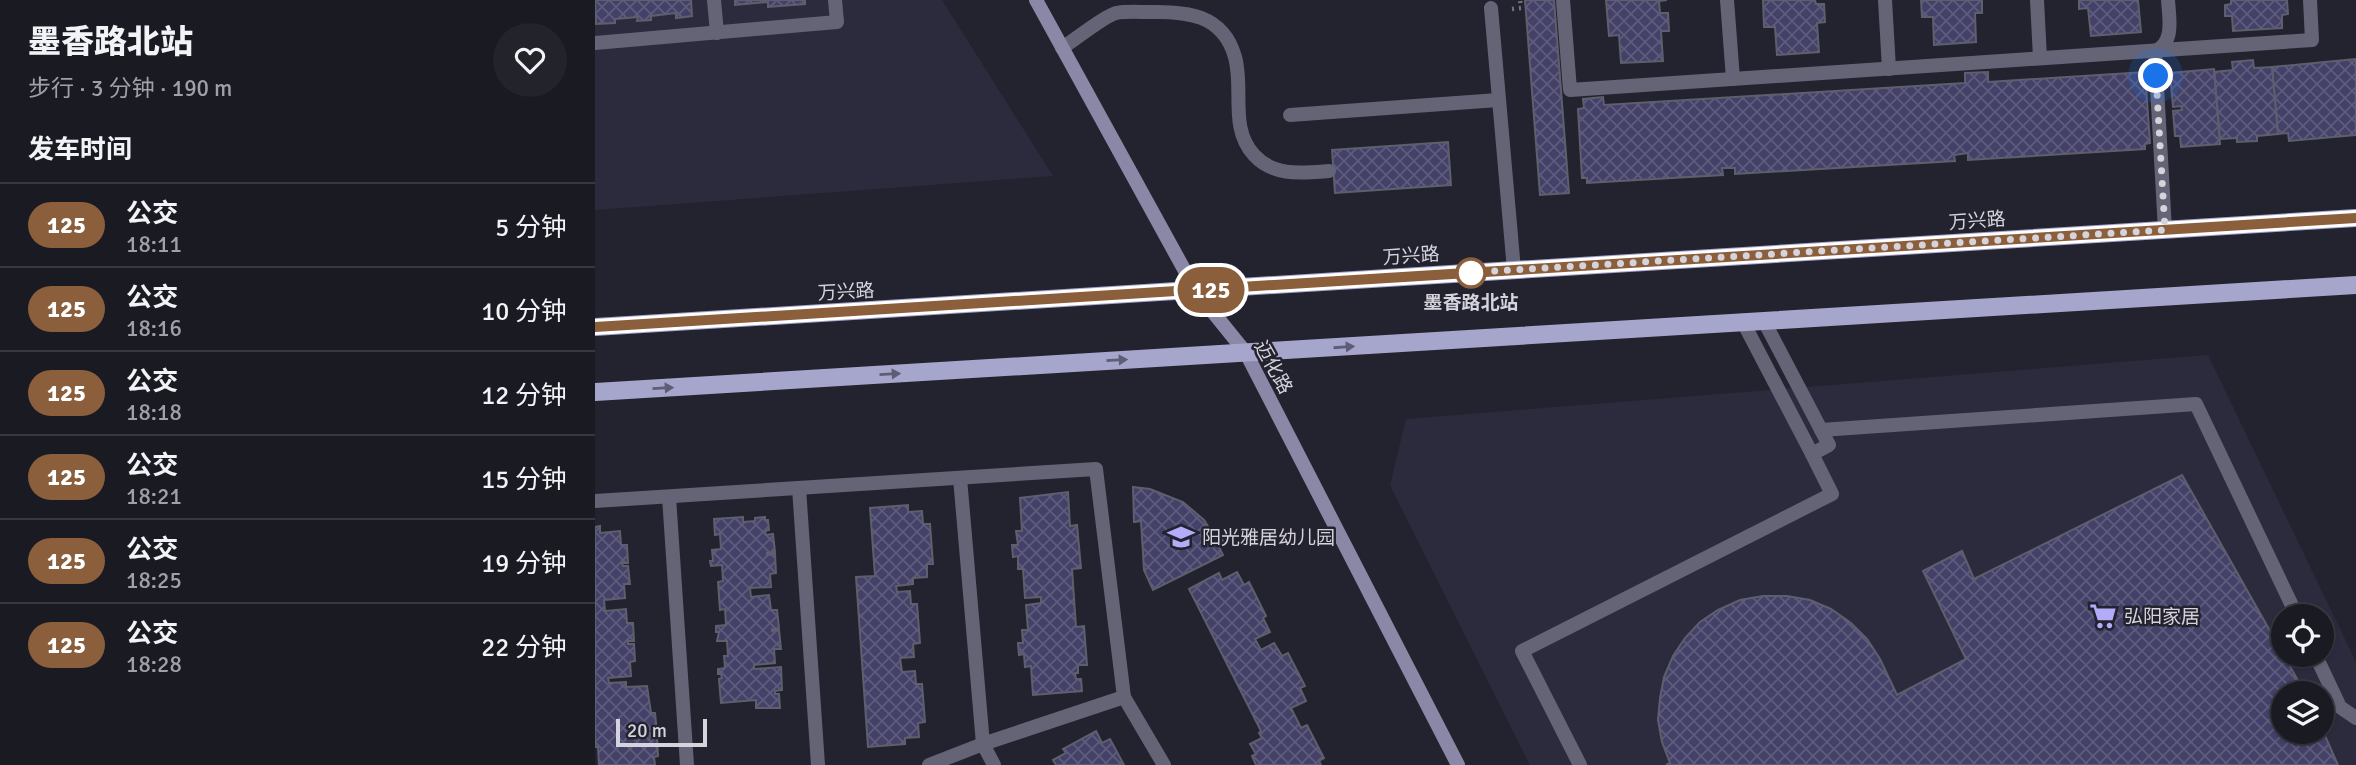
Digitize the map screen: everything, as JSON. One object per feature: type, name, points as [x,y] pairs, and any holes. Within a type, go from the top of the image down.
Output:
[{"type":"main road","name":"万兴路","points":[[595,327],[2356,218]]},
{"type":"main road","points":[[595,392],[2356,285]]},
{"type":"street","name":"迈化路","points":[[1036,0],[1196,291],[1246,353],[1458,765]]},
{"type":"lane","points":[[714,0],[717,33]]},
{"type":"lane","points":[[595,43],[837,22],[835,0]]},
{"type":"lane","points":[[1563,0],[1570,90],[2312,40],[2310,0]]},
{"type":"lane","points":[[1727,0],[1733,79]]},
{"type":"lane","points":[[1885,0],[1889,69]]},
{"type":"lane","points":[[2037,0],[2040,58]]},
{"type":"lane","points":[[2155,51],[2161,48],[2169,36],[2168,0]]},
{"type":"lane","points":[[1491,8],[1514,270]]},
{"type":"lane","points":[[1062,48],[1115,13],[1171,12],[1197,15],[1214,26],[1229,43],[1235,57],[1241,131],[1246,145],[1255,156],[1266,166],[1280,171],[1329,171]]},
{"type":"lane","points":[[2155,51],[2165,230]]},
{"type":"lane","points":[[1290,115],[1498,100]]},
{"type":"lane","points":[[1764,321],[1829,445],[1812,454]]},
{"type":"lane","points":[[1580,765],[1522,651],[1832,494],[1743,322]]},
{"type":"lane","points":[[1821,430],[2196,404],[2291,604]]},
{"type":"lane","points":[[595,502],[1096,469],[1124,697],[1164,765]]},
{"type":"lane","points":[[960,478],[983,744],[994,765]]},
{"type":"lane","points":[[799,488],[818,765]]},
{"type":"lane","points":[[669,497],[687,765]]},
{"type":"lane","points":[[2321,667],[2340,707],[2356,718]]},
{"type":"lane","points":[[929,765],[1124,697]]},
{"type":"shaded area","points":[[595,0],[942,0],[1053,176],[595,210]]},
{"type":"shaded area","name":"弘阳家居","points":[[2208,355],[2328,604],[2271,604],[2271,667],[2334,667],[2334,616],[2356,662],[2356,765],[1530,765],[1390,485],[1406,419]]},
{"type":"building","points":[[595,0],[691,0],[692,16],[676,18],[676,13],[651,16],[651,20],[637,21],[638,17],[615,19],[615,23],[596,24]]},
{"type":"building","points":[[735,0],[805,0],[805,4],[768,7],[768,2],[735,5]]},
{"type":"building","points":[[1525,0],[1554,0],[1569,193],[1540,195]]},
{"type":"building","points":[[1606,0],[1667,0],[1659,1],[1660,13],[1668,13],[1669,31],[1661,31],[1663,61],[1621,63],[1619,35],[1609,36]]},
{"type":"building","points":[[1763,0],[1815,0],[1816,4],[1824,4],[1825,22],[1817,23],[1819,52],[1777,55],[1775,27],[1764,27]]},
{"type":"building","points":[[1921,0],[1982,0],[1982,13],[1975,13],[1976,42],[1934,45],[1933,17],[1922,17]]},
{"type":"building","points":[[2079,0],[2138,0],[2141,32],[2091,36],[2088,8],[2079,9]]},
{"type":"building","points":[[2231,0],[2287,0],[2288,14],[2282,15],[2282,28],[2233,31],[2232,16],[2225,16],[2225,5],[2231,4]]},
{"type":"building","points":[[2356,59],[2356,135],[2289,141],[2288,133],[2278,134],[2272,67]]},
{"type":"building","points":[[2253,60],[2254,68],[2272,67],[2278,134],[2257,136],[2257,141],[2220,139],[2214,72],[2233,70],[2232,62]]},
{"type":"building","points":[[2214,69],[2220,144],[2181,147],[2180,136],[2175,136],[2173,111],[2182,110],[2181,106],[2173,107],[2170,73]]},
{"type":"building","points":[[1988,72],[1988,82],[2145,72],[2150,143],[2145,144],[2145,149],[1968,160],[1968,153],[1954,155],[1955,161],[1735,174],[1735,168],[1722,168],[1723,175],[1587,183],[1587,178],[1582,178],[1578,109],[1584,108],[1583,99],[1603,97],[1604,105],[1965,83],[1965,73]]},
{"type":"building","points":[[1448,142],[1451,185],[1335,193],[1332,150]]},
{"type":"building","name":"弘阳家居","points":[[2182,475],[2271,633],[2271,667],[2290,667],[2298,681],[2271,681],[2271,744],[2329,744],[2338,765],[1666,765],[1670,763],[1658,720],[1664,677],[1685,638],[1700,622],[1718,610],[1740,600],[1763,596],[1810,600],[1831,609],[1867,639],[1897,695],[1966,659],[1923,571],[1962,551],[1974,579]]},
{"type":"building","name":"阳光雅居幼儿园","points":[[1133,487],[1150,489],[1183,502],[1204,520],[1211,531],[1218,530],[1224,543],[1219,547],[1223,555],[1153,590],[1144,570],[1141,521],[1134,522]]},
{"type":"building","points":[[1068,492],[1070,526],[1077,525],[1081,568],[1072,569],[1076,627],[1084,626],[1087,665],[1078,665],[1078,673],[1075,673],[1076,679],[1081,679],[1082,691],[1033,695],[1031,666],[1025,667],[1024,654],[1019,655],[1018,643],[1023,643],[1022,630],[1028,630],[1026,605],[1041,603],[1041,597],[1025,598],[1023,569],[1018,569],[1018,556],[1013,557],[1012,545],[1018,545],[1016,531],[1022,531],[1020,498]]},
{"type":"building","points":[[908,505],[908,512],[922,511],[923,524],[930,524],[933,564],[927,564],[927,577],[913,578],[913,584],[896,586],[897,592],[910,591],[911,604],[917,604],[920,643],[913,644],[914,657],[900,658],[902,672],[915,671],[916,684],[922,684],[925,722],[918,723],[919,737],[905,738],[905,744],[868,747],[856,577],[875,576],[870,508]]},
{"type":"building","points":[[743,517],[743,522],[765,517],[769,530],[765,531],[766,535],[773,534],[775,552],[767,553],[775,554],[776,573],[770,574],[771,587],[750,588],[751,597],[769,595],[771,610],[777,610],[779,628],[772,631],[779,630],[781,649],[774,649],[775,663],[754,665],[754,669],[781,667],[782,690],[775,691],[775,694],[779,694],[780,708],[756,708],[756,700],[721,703],[719,679],[722,678],[718,669],[725,668],[724,656],[728,656],[727,641],[717,641],[719,632],[716,632],[716,626],[726,625],[725,609],[720,610],[718,582],[723,581],[722,565],[711,566],[710,561],[713,561],[712,550],[721,549],[720,534],[715,535],[714,519]]},
{"type":"building","points":[[600,526],[600,533],[620,531],[621,545],[627,545],[628,563],[622,563],[623,566],[628,566],[630,584],[624,584],[625,598],[604,600],[605,611],[626,609],[627,623],[633,623],[634,641],[628,641],[628,644],[634,644],[635,661],[630,662],[631,676],[608,678],[609,683],[626,682],[626,687],[647,686],[651,713],[655,713],[657,733],[650,733],[650,738],[657,737],[658,756],[654,757],[655,765],[599,765],[598,747],[595,747],[595,527]]},
{"type":"building","points":[[1237,572],[1244,585],[1249,582],[1266,616],[1263,618],[1270,632],[1255,639],[1261,650],[1274,643],[1282,656],[1288,653],[1305,686],[1300,688],[1306,701],[1291,708],[1301,728],[1307,725],[1324,758],[1319,761],[1321,765],[1256,765],[1252,756],[1256,754],[1250,744],[1262,738],[1259,733],[1261,731],[1189,589],[1219,573],[1222,580]]},
{"type":"building","points":[[1096,731],[1102,743],[1110,739],[1124,765],[1056,765],[1053,760],[1066,753],[1063,749]]},
{"type":"bus line","name":"125","points":[[595,327],[2356,218]]},
{"type":"place","name":"墨香路北站","points":[[1471,273]]},
{"type":"place","name":"阳光雅居幼儿园","points":[[1181,537]]},
{"type":"place","name":"弘阳家居","points":[[2103,616]]},
{"type":"route","points":[[1471,273],[1464,273],[2165,230],[2156,76]]}]
